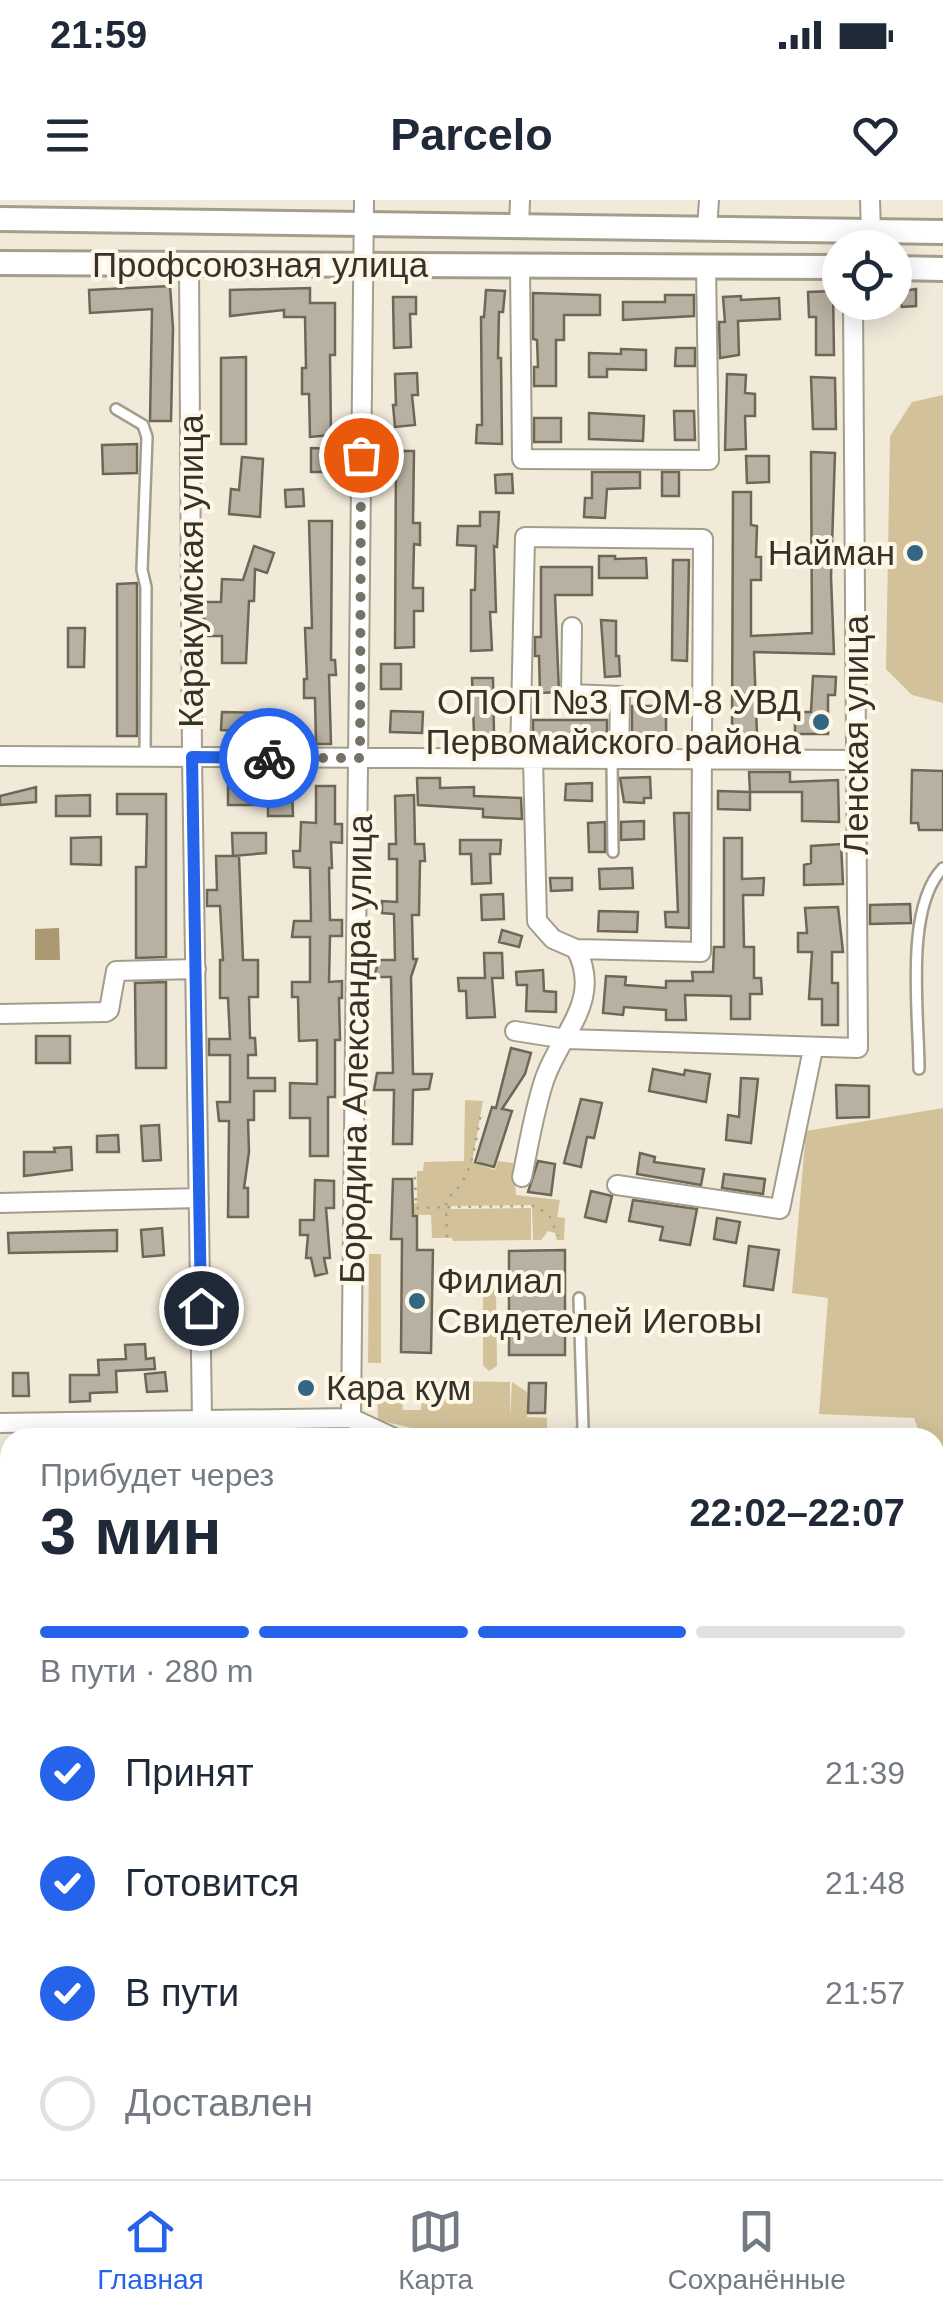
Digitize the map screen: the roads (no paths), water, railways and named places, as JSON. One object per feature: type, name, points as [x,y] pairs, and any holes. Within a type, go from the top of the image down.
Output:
[{"type":"street","points":[[519,226],[520,200]]},
{"type":"street","points":[[707,229],[709,200]]},
{"type":"street","points":[[870,200],[871,230]]},
{"type":"street","name":"Профсоюзная улица","points":[[0,219],[364,212],[519,226],[822,230]]},
{"type":"street","name":"Бородина Александра улица","points":[[351,1418],[364,212]]},
{"type":"street","name":"Профсоюзная улица","points":[[912,232],[943,232]]},
{"type":"street","name":"Профсоюзная улица","points":[[0,263],[822,267]]},
{"type":"street","name":"Каракумская улица","points":[[189,264],[202,1418]]},
{"type":"street","points":[[520,267],[522,459],[709,460],[706,267]]},
{"type":"street","points":[[912,268],[943,268]]},
{"type":"street","name":"Ленская улица","points":[[813,1048],[858,1048],[853,320]]},
{"type":"street","points":[[525,537],[704,539],[702,759],[701,952],[576,949],[553,939],[537,920],[526,758],[525,537]]},
{"type":"street","points":[[572,627],[571,694],[620,696],[615,759]]},
{"type":"street","points":[[0,756],[856,760]]},
{"type":"street","points":[[522,1177],[547,1072],[576,1022],[585,966],[576,949]]},
{"type":"street","points":[[0,1014],[106,1012],[110,1010],[116,971],[196,969]]},
{"type":"street","points":[[514,1031],[566,1039],[813,1048],[780,1209],[617,1185]]},
{"type":"street","points":[[0,1203],[199,1198]]},
{"type":"street","points":[[344,1428],[351,1418]]},
{"type":"street","points":[[0,1423],[351,1418],[372,1428]]},
{"type":"lane","points":[[116,409],[143,424],[147,436],[142,570],[146,587],[145,757]]},
{"type":"lane","points":[[613,852],[615,759]]},
{"type":"lane","points":[[919,1069],[918,938],[926,891],[943,868]]},
{"type":"lane","points":[[579,1298],[583,1428]]},
{"type":"place","name":"Найман","points":[[915,553]]},
{"type":"place","name":"ОПОП №3 ГОМ-8 УВД Первомайского района","points":[[821,722]]},
{"type":"place","name":"Филиал Свидетелей Иеговы","points":[[417,1301]]},
{"type":"place","name":"Кара кум","points":[[306,1388]]}]
